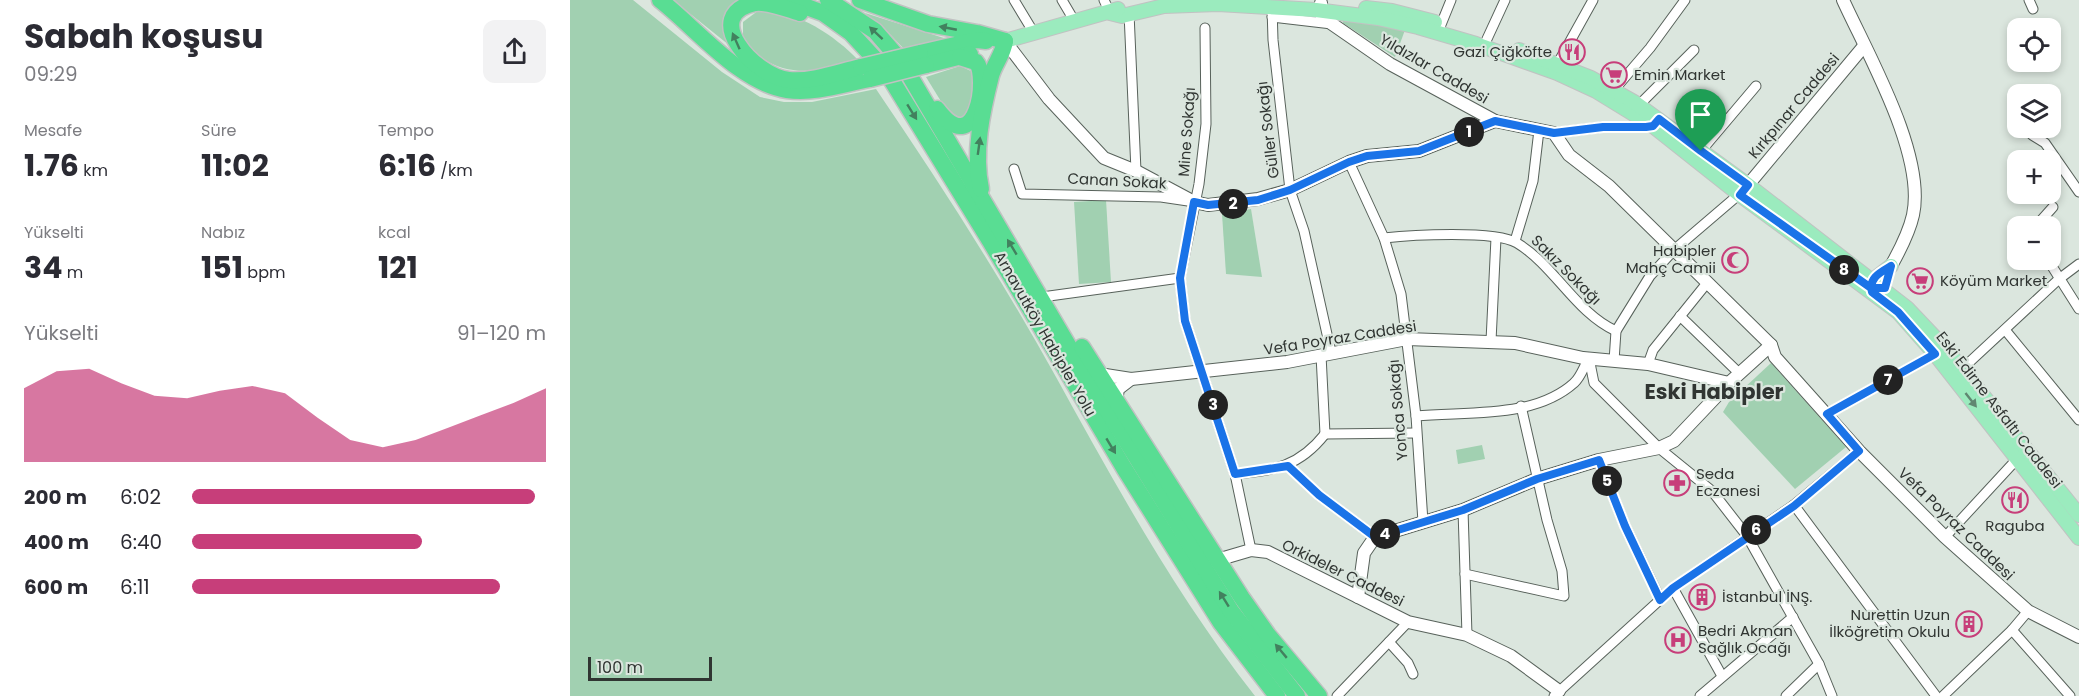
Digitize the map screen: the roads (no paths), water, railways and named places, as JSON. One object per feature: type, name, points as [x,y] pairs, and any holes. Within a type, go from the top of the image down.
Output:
[{"type":"highway","points":[[660,0],[739,68],[764,84],[789,90],[803,91],[923,59],[976,40],[1005,41]]},
{"type":"highway","name":"Arnavutköy Habipler Yolu","points":[[788,0],[823,13],[851,33],[886,71],[1196,583],[1241,652],[1276,696]]},
{"type":"highway","name":"Arnavutköy Habipler Yolu","points":[[828,0],[875,31],[912,78],[1042,297],[1113,409],[1231,611],[1297,696]]},
{"type":"highway","points":[[860,0],[928,24],[1005,41]]},
{"type":"highway","points":[[851,33],[779,6],[756,3],[739,10],[733,19],[732,33],[737,48],[750,61],[769,74],[787,80],[865,73]]},
{"type":"highway","points":[[923,59],[960,57],[1005,41]]},
{"type":"highway","points":[[986,203],[979,179],[978,152],[991,76],[1003,53],[1005,41]]},
{"type":"highway","points":[[912,78],[946,120],[958,127],[966,126],[976,111],[981,71],[976,62],[960,57]]},
{"type":"highway","points":[[1042,297],[1068,326],[1099,374],[1113,409],[1182,506],[1268,635],[1319,696]]},
{"type":"main road","name":"Eski Edirne Asfaltı Caddesi","points":[[1005,41],[1075,22],[1107,7],[1152,0]]},
{"type":"main road","name":"Eski Edirne Asfaltı Caddesi","points":[[1290,0],[1487,39],[1558,63],[1614,90],[1639,105],[1656,123],[1928,328],[2079,515]]},
{"type":"main road","points":[[1843,0],[1903,136],[1914,186],[1913,214],[1891,266],[1875,287]]},
{"type":"main road","name":"Eski Edirne Asfaltı Caddesi","points":[[1107,7],[1122,16],[1178,5],[1320,7]]},
{"type":"main road","name":"Yıldızlar Caddesi","points":[[1320,7],[1322,17],[1390,64],[1495,121],[1554,133]]},
{"type":"main road","name":"Eski Edirne Asfaltı Caddesi","points":[[1440,28],[1578,82],[1656,123],[1701,151],[1744,190],[1841,269],[1875,287],[1935,354],[2079,538]]},
{"type":"main road","points":[[1005,41],[1049,99],[1104,158],[1137,171],[1194,202],[1208,205],[1230,204],[1290,190],[1349,162],[1367,156],[1419,151],[1495,121]]},
{"type":"main road","name":"Kırkpınar Caddesi","points":[[1744,190],[1864,46]]},
{"type":"main road","points":[[1554,133],[1569,154],[1609,186],[1772,345],[1775,357],[1827,414]]},
{"type":"main road","name":"Vefa Poyraz Caddesi","points":[[1099,374],[1131,380],[1287,363],[1326,353],[1407,339],[1491,341],[1588,358],[1648,364],[1729,383]]},
{"type":"main road","points":[[1358,597],[1364,553],[1375,537],[1463,510],[1537,479],[1599,460],[1659,448],[1674,441],[1729,383],[1772,345]]},
{"type":"main road","points":[[1113,409],[1118,389],[1131,380]]},
{"type":"main road","name":"Vefa Poyraz Caddesi","points":[[1827,414],[1859,451],[1945,537],[2028,611],[2079,637]]},
{"type":"main road","points":[[1217,561],[1251,550]]},
{"type":"main road","name":"Orkideler Caddesi","points":[[1251,550],[1268,552],[1408,622],[1467,635],[1511,656],[1559,694]]},
{"type":"street","points":[[1014,0],[1034,33]]},
{"type":"street","points":[[1062,0],[1075,22]]},
{"type":"street","points":[[1440,28],[1451,0]]},
{"type":"street","points":[[1487,39],[1505,0]]},
{"type":"street","points":[[1558,63],[1593,0]]},
{"type":"street","points":[[1614,90],[1650,48],[1685,0]]},
{"type":"street","points":[[1273,8],[1333,25]]},
{"type":"street","name":"Güller Sokağı","points":[[1273,8],[1290,190],[1306,243],[1326,353],[1325,434]]},
{"type":"street","points":[[1129,14],[1137,171]]},
{"type":"street","name":"Mine Sokağı","points":[[1205,28],[1206,124],[1199,184],[1180,278],[1185,321],[1235,474],[1251,550]]},
{"type":"street","points":[[1639,105],[1694,50]]},
{"type":"street","points":[[1701,151],[1756,86]]},
{"type":"street","points":[[1554,133],[1656,123]]},
{"type":"street","points":[[1515,241],[1533,181],[1539,130]]},
{"type":"street","points":[[2037,138],[2045,143],[2079,192]]},
{"type":"street","name":"Yonca Sokağı","points":[[1349,162],[1384,238],[1401,294],[1416,416],[1423,522]]},
{"type":"street","name":"Canan Sokak","points":[[1014,169],[1022,194],[1161,197],[1194,202]]},
{"type":"street","points":[[1614,361],[1616,331],[1644,285],[1674,250],[1744,190]]},
{"type":"street","points":[[2045,216],[2053,207]]},
{"type":"street","name":"Sakız Sokağı","points":[[1384,238],[1449,234],[1515,241],[1598,323],[1616,331]]},
{"type":"street","points":[[1491,341],[1496,238]]},
{"type":"street","points":[[1962,369],[2006,331],[2059,279],[2079,264]]},
{"type":"street","points":[[2054,270],[2079,309]]},
{"type":"street","points":[[1042,297],[1180,278]]},
{"type":"street","points":[[1648,364],[1653,350],[1707,283]]},
{"type":"street","points":[[1680,316],[1740,374]]},
{"type":"street","points":[[2006,331],[2079,420]]},
{"type":"street","points":[[1827,414],[1935,354]]},
{"type":"street","points":[[1416,416],[1521,406],[1553,398],[1576,381],[1588,358]]},
{"type":"street","points":[[1588,358],[1594,383],[1659,448],[1712,491],[1747,536],[1819,664],[1832,696]]},
{"type":"street","points":[[1465,574],[1564,596],[1562,571],[1537,479],[1521,406]]},
{"type":"street","points":[[1235,474],[1288,466],[1315,446],[1325,434],[1416,433]]},
{"type":"street","points":[[1559,694],[1673,588],[1794,506],[1859,451]]},
{"type":"street","points":[[1945,537],[2017,459]]},
{"type":"street","points":[[1599,460],[1625,526],[1660,600]]},
{"type":"street","points":[[1288,466],[1319,495],[1375,537]]},
{"type":"street","points":[[1794,506],[1936,696]]},
{"type":"street","points":[[1463,510],[1467,635]]},
{"type":"street","points":[[1673,588],[1722,676]]},
{"type":"street","points":[[1943,696],[2012,630],[2028,611]]},
{"type":"street","points":[[1700,696],[1793,617]]},
{"type":"street","points":[[1338,696],[1408,622]]},
{"type":"street","points":[[2012,630],[2070,696]]},
{"type":"street","points":[[1389,642],[1408,663],[1413,674]]},
{"type":"street","points":[[1786,696],[1819,664]]},
{"type":"place","name":"Gazi Çiğköfte","points":[[1572,52]]},
{"type":"place","name":"Emin Market","points":[[1614,75]]},
{"type":"place","name":"Habipler Mahç Camii","points":[[1735,260]]},
{"type":"place","name":"Köyüm Market","points":[[1920,281]]},
{"type":"place","name":"Seda Eczanesi","points":[[1677,483]]},
{"type":"place","name":"Raguba","points":[[2015,500]]},
{"type":"place","name":"İstanbul İNŞ.","points":[[1702,597]]},
{"type":"place","name":"Nurettin Uzun İlköğretim Okulu","points":[[1969,624]]},
{"type":"place","name":"Bedri Akman Sağlık Ocağı","points":[[1678,640]]},
{"type":"district","name":"Eski Habipler","points":[[1714,392]]}]
